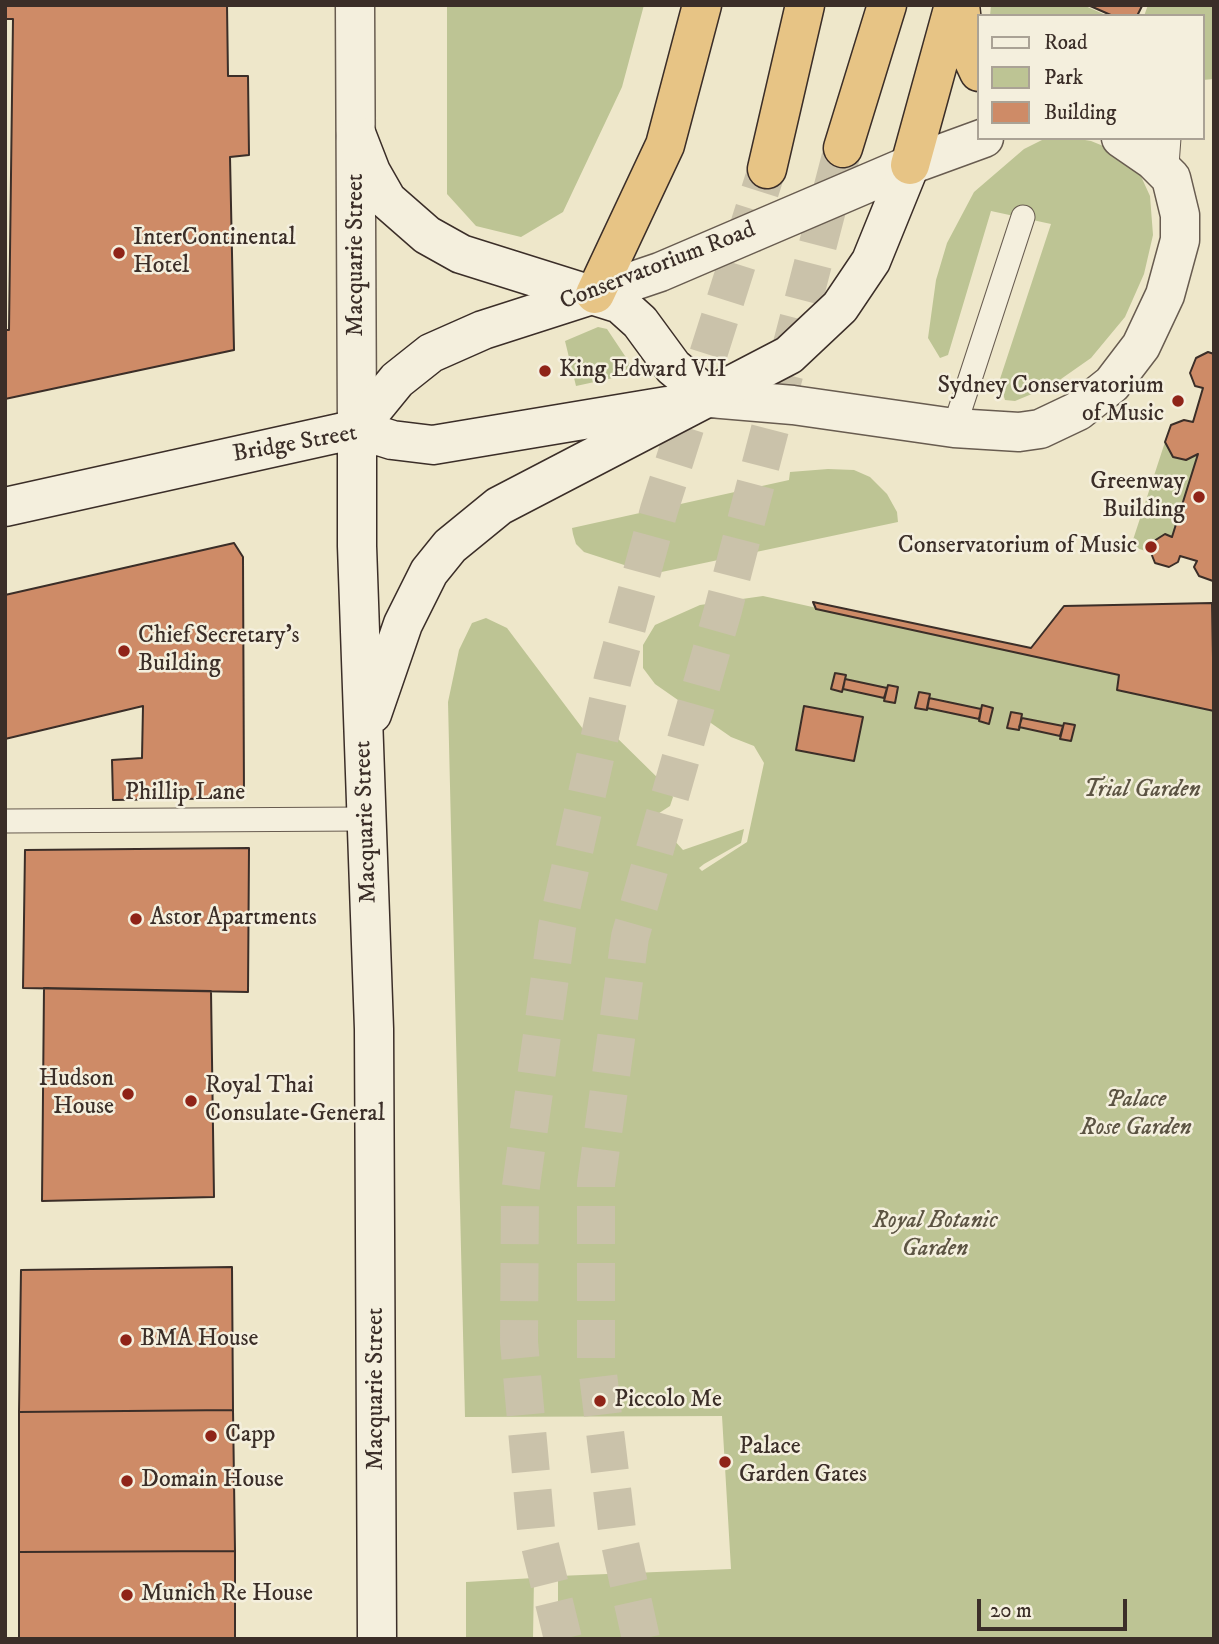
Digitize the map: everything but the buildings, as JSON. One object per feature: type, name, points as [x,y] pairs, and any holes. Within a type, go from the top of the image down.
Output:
[{"type":"highway","points":[[595,294],[665,145],[702,5]]},
{"type":"highway","points":[[785,100],[786,5]]},
{"type":"highway","points":[[767,169],[805,5]]},
{"type":"highway","points":[[867,5],[848,131],[887,5]]},
{"type":"highway","points":[[909,165],[954,5]]},
{"type":"highway","points":[[960,5],[964,40],[978,70]]},
{"type":"main road","name":"Macquarie Street","points":[[355,5],[356,524],[374,1029],[377,1639]]},
{"type":"main road","points":[[357,136],[371,172],[387,200],[407,221],[433,240],[461,254],[595,294],[632,313],[673,367],[710,398],[793,405],[954,428],[1019,432],[1040,429],[1077,411],[1116,378],[1147,336],[1174,268],[1181,223],[1171,178],[1153,160],[1124,140]]},
{"type":"main road","name":"Conservatorium Road","points":[[357,429],[397,380],[430,353],[483,330],[660,272],[909,165],[978,140]]},
{"type":"main road","points":[[365,734],[402,624],[429,572],[450,546],[499,506],[789,355],[840,307],[871,261],[909,165]]},
{"type":"main road","name":"Bridge Street","points":[[5,507],[357,429],[392,440],[433,444],[710,398]]},
{"type":"lane","points":[[1169,140],[1167,165],[1171,178]]},
{"type":"lane","points":[[954,428],[1023,217]]},
{"type":"lane","name":"Phillip Lane","points":[[5,821],[365,820]]},
{"type":"green space","points":[[447,5],[644,5],[622,87],[563,212],[521,237],[476,226],[447,194]]},
{"type":"green space","points":[[991,5],[1083,5],[1103,14],[990,14]]},
{"type":"green space","points":[[1148,5],[1214,5],[1214,79],[1205,80],[1205,14],[1145,14]]},
{"type":"green space","points":[[1042,140],[1085,140],[1118,152],[1139,172],[1150,196],[1153,235],[1144,274],[1125,317],[1091,358],[1051,386],[1015,401],[1005,400],[999,382],[1051,224],[991,211],[948,355],[940,358],[928,338],[936,280],[947,243],[974,192],[1024,149]]},
{"type":"green space","points":[[598,327],[607,329],[629,362],[630,371],[627,375],[576,386],[565,341]]},
{"type":"green space","points":[[1165,442],[1173,457],[1186,460],[1198,454],[1172,537],[1165,534],[1154,541],[1151,553],[1131,546]]},
{"type":"green space","points":[[854,470],[870,477],[887,494],[897,512],[898,522],[652,574],[584,552],[576,544],[573,534],[572,528],[789,480],[790,472]]},
{"type":"green space","name":"Royal Botanic Garden","points":[[763,596],[1119,675],[1117,690],[1214,711],[1214,1639],[558,1639],[558,1576],[731,1569],[722,1416],[465,1417],[448,702],[459,650],[472,623],[486,618],[507,628],[586,733],[598,723],[607,728],[667,787],[673,797],[670,806],[653,817],[683,850],[744,829],[741,843],[704,864],[699,868],[702,871],[747,842],[764,763],[754,746],[731,737],[655,684],[643,668],[643,645],[655,625],[700,605]]},
{"type":"green space","points":[[534,1578],[533,1639],[466,1639],[466,1582]]},
{"type":"tunnel","points":[[641,1639],[617,1530],[596,1358],[596,1184],[630,937],[723,610],[843,148]]},
{"type":"tunnel","points":[[563,1639],[536,1529],[519,1342],[520,1193],[557,927],[613,678],[659,510],[767,169]]},
{"type":"place","name":"InterContinental Hotel","points":[[119,253]]},
{"type":"place","name":"King Edward VII","points":[[545,371]]},
{"type":"place","name":"Sydney Conservatorium of Music","points":[[1178,401]]},
{"type":"place","name":"Greenway Building","points":[[1199,497]]},
{"type":"place","name":"Conservatorium of Music","points":[[1151,547]]},
{"type":"place","name":"Chief Secretary's Building","points":[[124,651]]},
{"type":"place","name":"Astor Apartments","points":[[136,919]]},
{"type":"place","name":"Hudson House","points":[[128,1094]]},
{"type":"place","name":"Royal Thai Consulate-General","points":[[191,1101]]},
{"type":"place","name":"BMA House","points":[[126,1340]]},
{"type":"place","name":"Piccolo Me","points":[[600,1401]]},
{"type":"place","name":"Capp","points":[[211,1436]]},
{"type":"place","name":"Palace Garden Gates","points":[[725,1462]]},
{"type":"place","name":"Domain House","points":[[127,1481]]},
{"type":"place","name":"Munich Re House","points":[[127,1595]]},
{"type":"park label","name":"Trial Garden","points":[[1142,791]]},
{"type":"park label","name":"Palace Rose Garden","points":[[1136,1115]]}]
